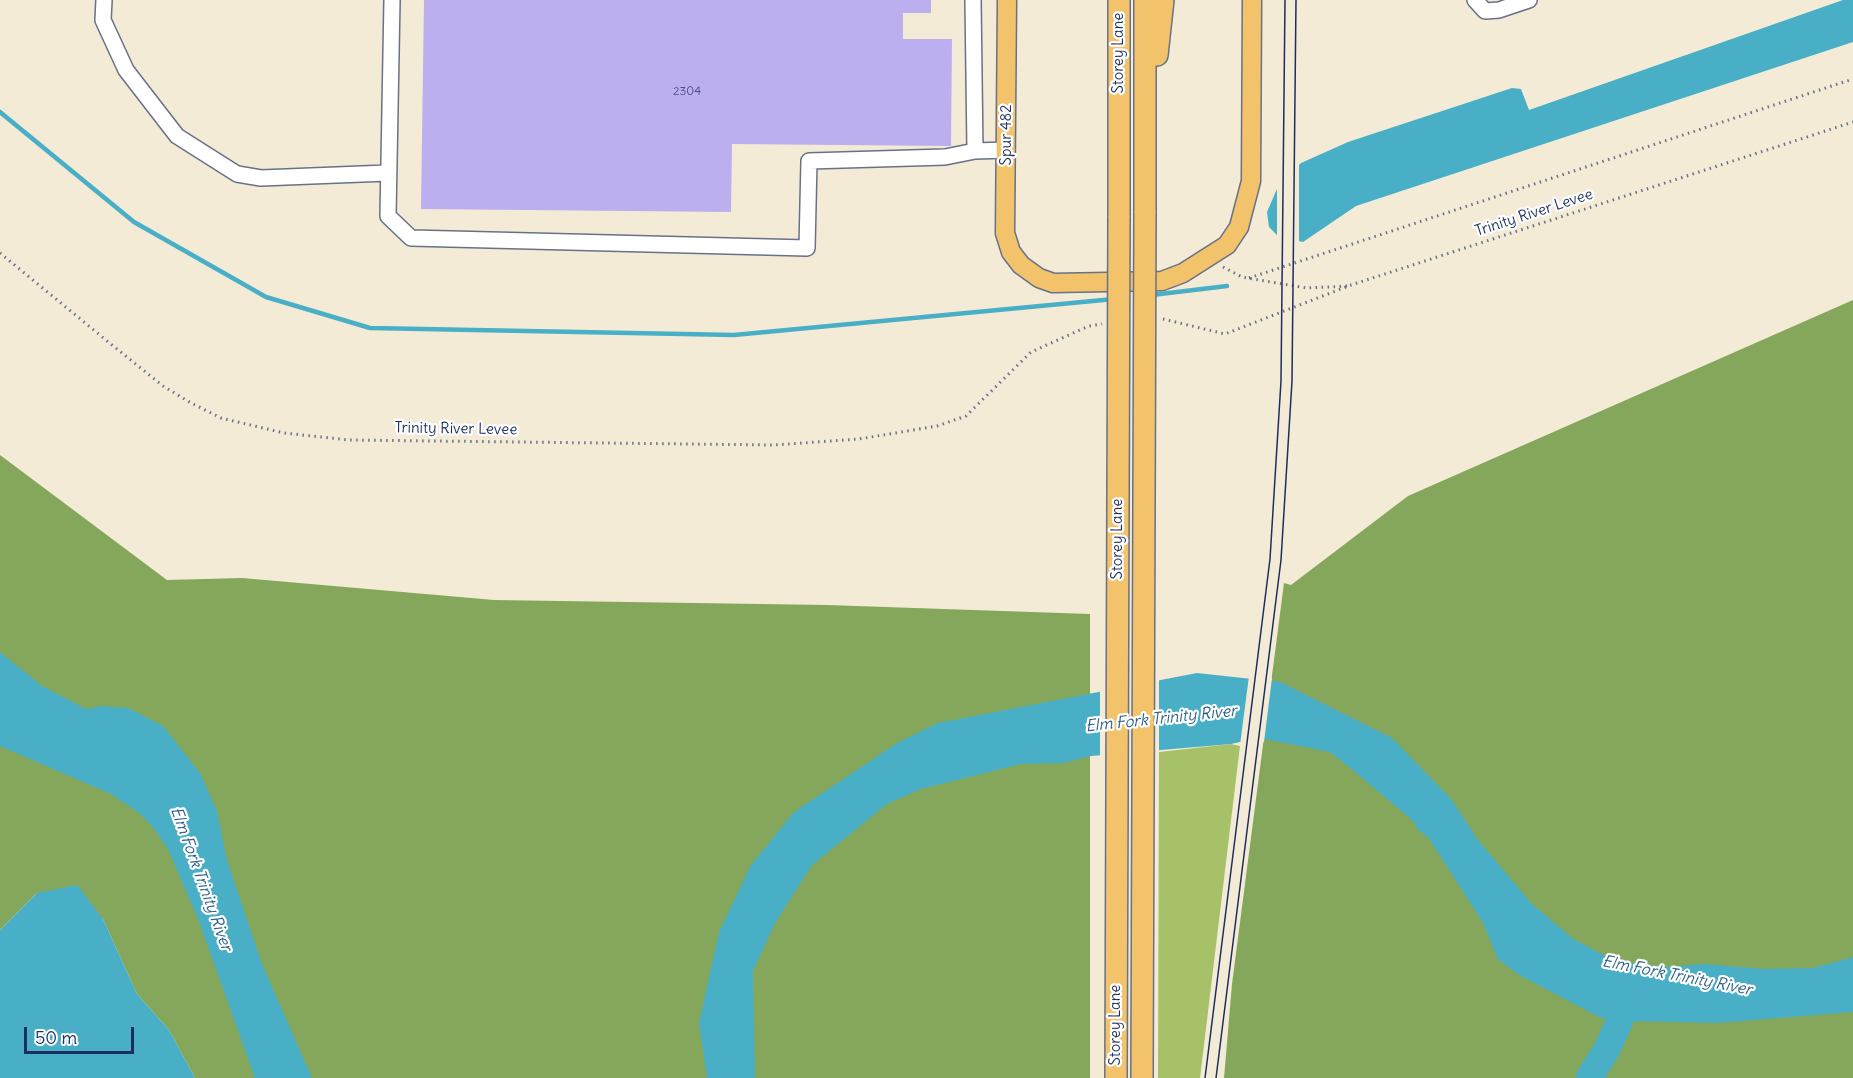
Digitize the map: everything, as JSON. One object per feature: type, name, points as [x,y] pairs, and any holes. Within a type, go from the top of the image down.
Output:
[{"type":"highway","name":"Storey Lane","points":[[1116,1078],[1119,0]]},
{"type":"highway","name":"Storey Lane","points":[[1142,1078],[1145,0]]},
{"type":"highway","points":[[1145,142],[1162,0]]},
{"type":"main road","name":"Spur 482","points":[[1007,0],[1005,232],[1011,252],[1021,266],[1053,284],[1162,281],[1208,259]]},
{"type":"main road","points":[[1208,259],[1227,245],[1239,227],[1251,181],[1252,0]]},
{"type":"lane","points":[[104,0],[103,20],[133,80],[177,136],[237,174],[261,178],[387,173]]},
{"type":"lane","points":[[392,0],[388,216],[411,238],[807,248],[809,161],[945,157],[975,151],[1007,150]]},
{"type":"lane","points":[[973,0],[975,151]]},
{"type":"lane","points":[[1475,0],[1485,10],[1499,10],[1529,0]]},
{"type":"path","points":[[1249,278],[1853,79]]},
{"type":"path","name":"Trinity River Levee","points":[[1155,320],[1166,319],[1225,334],[1351,285],[1853,122]]},
{"type":"path","name":"Trinity River Levee","points":[[0,253],[164,386],[221,418],[284,433],[349,440],[774,445],[859,439],[937,426],[966,416],[1031,352],[1089,326],[1111,324]]},
{"type":"path","points":[[1208,259],[1242,277],[1307,288],[1351,285]]},
{"type":"green space","points":[[1853,300],[1853,1078],[1224,1078],[1232,984],[1284,583],[1291,585],[1408,496]]},
{"type":"green space","points":[[0,455],[167,580],[242,578],[494,600],[827,605],[1090,614],[1090,1078],[195,1078],[169,1030],[137,994],[103,919],[37,893],[0,930]]},
{"type":"green space","points":[[1231,744],[1240,746],[1200,1078],[1158,1078],[1159,752]]},
{"type":"water","points":[[1843,0],[1853,0],[1853,42],[1356,206],[1303,242],[1279,237],[1269,227],[1267,212],[1280,182],[1301,163],[1348,142],[1512,88],[1521,89],[1529,110]]},
{"type":"water","name":"Elm Fork Trinity River","points":[[0,652],[42,686],[86,709],[103,706],[128,708],[163,726],[200,773],[217,811],[227,860],[262,964],[312,1078],[255,1078],[198,919],[168,849],[152,826],[139,813],[111,794],[0,746]]},
{"type":"water","name":"Elm Fork Trinity River","points":[[1197,673],[1280,682],[1392,738],[1452,800],[1478,840],[1532,904],[1572,938],[1612,960],[1664,967],[1704,964],[1763,969],[1814,968],[1853,957],[1853,1012],[1718,1023],[1601,1018],[1519,975],[1498,959],[1482,921],[1428,837],[1419,831],[1413,821],[1354,771],[1330,752],[1259,738],[1231,744],[1091,756],[1064,763],[1021,764],[921,789],[887,804],[812,865],[775,923],[753,971],[755,1078],[707,1078],[699,1023],[719,932],[751,865],[794,812],[897,743],[938,723]]},
{"type":"water","points":[[77,885],[103,919],[137,994],[169,1030],[195,1078],[0,1078],[0,930],[37,893]]},
{"type":"pier","points":[[1299,161],[1299,245],[1296,245],[1277,240],[1277,180]]},
{"type":"pier","points":[[1249,676],[1272,678],[1264,742],[1240,745]]},
{"type":"pier","points":[[1159,678],[1159,753],[1100,758],[1100,689]]},
{"type":"building","points":[[424,0],[931,0],[931,13],[903,13],[903,39],[952,39],[951,146],[732,144],[731,212],[421,209]]},
{"type":"waterway","points":[[0,112],[134,222],[266,297],[370,328],[734,335],[1114,299]]},
{"type":"waterway","points":[[1152,295],[1227,286]]},
{"type":"waterway","name":"Elm Fork Trinity River","points":[[1589,1078],[1607,1049],[1636,985]]},
{"type":"tram line","points":[[1205,1078],[1270,559],[1281,381],[1285,0]]},
{"type":"tram line","points":[[1216,1078],[1281,560],[1292,381],[1296,0]]}]
